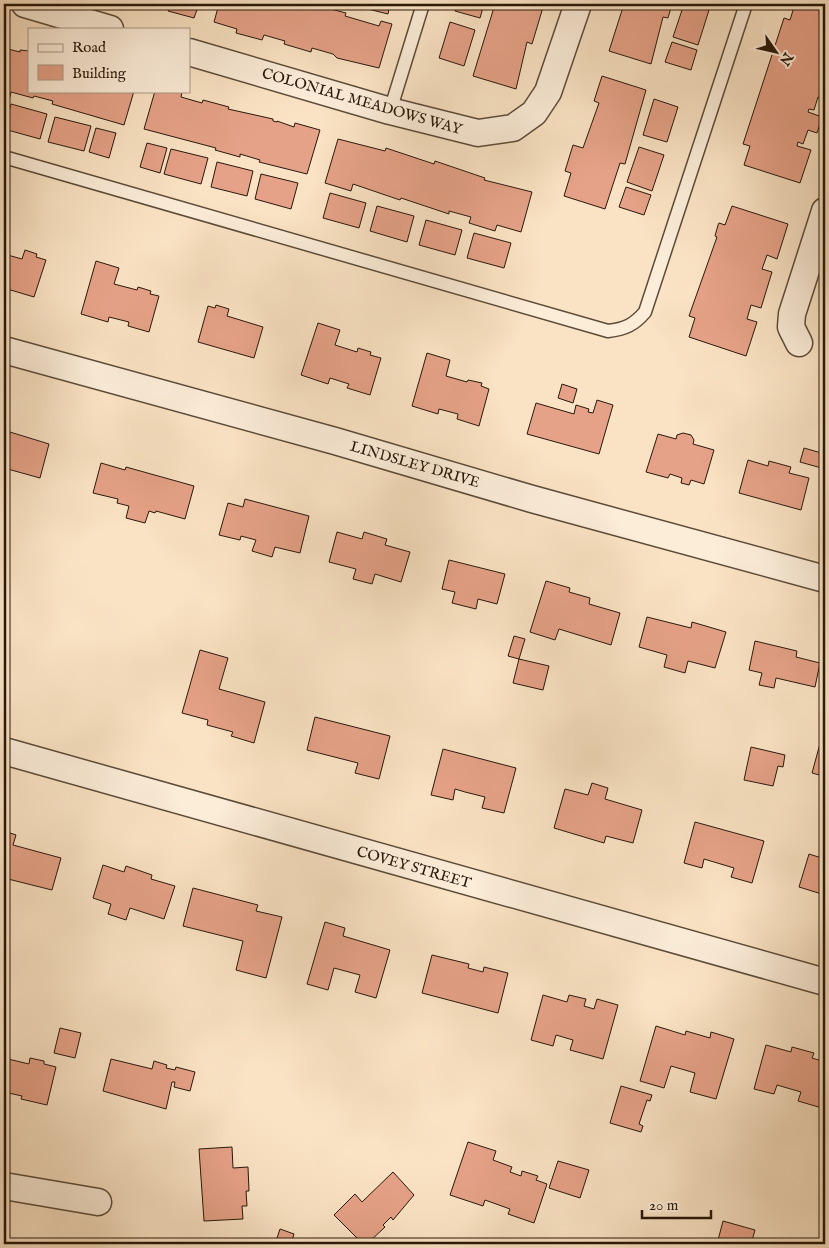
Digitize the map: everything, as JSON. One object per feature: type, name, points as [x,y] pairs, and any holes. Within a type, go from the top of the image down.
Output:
[{"type":"street","points":[[25,4],[107,28]]},
{"type":"street","name":"COLONIAL MEADOWS WAY","points":[[190,52],[390,112],[478,133],[512,128],[534,113],[548,92],[578,4]]},
{"type":"street","points":[[799,343],[791,327],[792,314],[825,211]]},
{"type":"street","name":"LINDSLEY DRIVE","points":[[4,350],[335,441],[532,499],[825,579]]},
{"type":"street","name":"COVEY STREET","points":[[4,751],[825,982]]},
{"type":"street","points":[[4,1186],[98,1202]]},
{"type":"lane","points":[[390,112],[423,4]]},
{"type":"lane","points":[[4,157],[608,331],[623,330],[636,323],[645,312],[746,4]]},
{"type":"building","points":[[155,4],[199,4],[194,18],[168,11],[169,8]]},
{"type":"building","points":[[219,4],[312,4],[346,13],[345,16],[379,26],[381,21],[392,24],[379,68],[337,58],[333,54],[312,48],[311,52],[284,44],[285,41],[264,35],[262,40],[236,33],[237,29],[214,22]]},
{"type":"building","points":[[352,4],[390,4],[388,14]]},
{"type":"building","points":[[457,4],[484,4],[480,18],[455,11]]},
{"type":"building","points":[[495,4],[544,4],[532,44],[527,42],[516,89],[473,76]]},
{"type":"building","points":[[624,4],[672,4],[668,18],[663,17],[651,64],[609,51]]},
{"type":"building","points":[[684,4],[709,10],[698,45],[673,37]]},
{"type":"building","points":[[795,4],[816,8],[817,4],[825,4],[825,99],[818,97],[814,110],[809,109],[808,112],[822,117],[817,133],[808,130],[803,144],[798,142],[797,146],[811,150],[800,183],[744,165],[750,146],[743,144],[784,18],[790,20]]},
{"type":"building","points":[[450,22],[475,30],[464,66],[439,58]]},
{"type":"building","points":[[672,42],[697,50],[691,70],[665,62]]},
{"type":"building","points":[[4,48],[20,52],[20,50],[28,51],[28,92],[134,92],[124,125],[52,104],[53,101],[34,96],[33,98],[11,92],[10,97],[4,95]]},
{"type":"building","points":[[602,76],[646,90],[625,164],[620,163],[605,209],[564,196],[571,173],[565,171],[573,145],[583,148],[599,103],[594,101]]},
{"type":"building","points":[[155,92],[182,92],[181,97],[202,103],[203,100],[229,107],[228,109],[273,119],[273,121],[294,127],[295,123],[320,130],[307,174],[144,129]]},
{"type":"building","points":[[654,99],[678,107],[667,142],[643,135]]},
{"type":"building","points":[[11,104],[47,114],[40,139],[4,129]]},
{"type":"building","points":[[55,117],[91,126],[84,151],[48,142]]},
{"type":"building","points":[[96,128],[116,133],[109,158],[89,152]]},
{"type":"building","points":[[338,139],[385,151],[386,148],[434,164],[435,161],[485,178],[484,180],[532,192],[521,232],[497,225],[495,231],[469,223],[471,217],[449,211],[449,214],[353,184],[351,191],[325,183]]},
{"type":"building","points":[[147,143],[167,148],[160,173],[140,167]]},
{"type":"building","points":[[639,147],[664,155],[652,191],[627,182]]},
{"type":"building","points":[[171,149],[208,158],[201,184],[164,174]]},
{"type":"building","points":[[217,162],[253,171],[247,196],[211,187]]},
{"type":"building","points":[[261,174],[298,183],[291,209],[255,199]]},
{"type":"building","points":[[626,187],[651,195],[644,215],[619,207]]},
{"type":"building","points":[[330,193],[366,203],[359,228],[323,218]]},
{"type":"building","points":[[377,206],[414,216],[407,242],[370,231]]},
{"type":"building","points":[[732,206],[788,224],[777,259],[767,255],[762,269],[772,272],[761,308],[751,305],[747,319],[757,322],[746,356],[689,337],[695,318],[689,316],[717,237],[715,236],[718,225],[719,223],[725,225]]},
{"type":"building","points":[[426,220],[462,230],[455,255],[419,245]]},
{"type":"building","points":[[474,233],[511,243],[504,268],[467,258]]},
{"type":"building","points":[[25,250],[37,254],[36,257],[46,260],[34,297],[4,288],[4,254],[22,259]]},
{"type":"building","points":[[96,261],[119,268],[114,284],[137,290],[138,287],[151,291],[150,294],[159,296],[149,332],[128,326],[129,322],[109,317],[108,322],[81,314]]},
{"type":"building","points":[[216,305],[229,309],[227,316],[263,327],[254,358],[198,342],[208,306],[215,308]]},
{"type":"building","points":[[318,323],[340,330],[335,345],[357,352],[358,348],[371,352],[370,355],[381,358],[370,395],[347,388],[349,384],[330,378],[328,384],[301,375]]},
{"type":"building","points":[[427,353],[450,360],[446,376],[467,382],[468,380],[482,383],[481,386],[489,389],[479,426],[457,419],[458,414],[439,409],[438,414],[412,406]]},
{"type":"building","points":[[562,384],[577,389],[573,403],[558,398]]},
{"type":"building","points":[[597,400],[613,405],[599,454],[527,434],[536,403],[574,414],[576,405],[589,409],[588,412],[593,413]]},
{"type":"building","points":[[10,432],[49,444],[40,478],[4,468],[4,435],[9,436]]},
{"type":"building","points":[[683,433],[691,435],[694,440],[693,444],[714,450],[704,484],[691,480],[689,485],[681,483],[682,478],[670,474],[668,478],[646,472],[658,434],[676,439],[677,435]]},
{"type":"building","points":[[804,448],[825,454],[825,469],[800,462]]},
{"type":"building","points":[[748,460],[768,466],[769,461],[791,467],[789,473],[809,478],[801,510],[739,493]]},
{"type":"building","points":[[101,463],[125,470],[126,467],[194,486],[185,519],[156,511],[155,513],[149,511],[145,523],[126,518],[129,506],[117,503],[118,499],[93,493]]},
{"type":"building","points":[[245,499],[309,516],[300,553],[275,547],[272,557],[252,551],[256,540],[241,536],[240,540],[219,535],[228,503],[243,507]]},
{"type":"building","points":[[337,532],[362,539],[364,532],[387,539],[385,545],[410,552],[401,582],[375,574],[372,584],[353,579],[356,569],[329,562]]},
{"type":"building","points":[[449,560],[505,574],[497,604],[478,599],[476,609],[452,603],[455,592],[442,589]]},
{"type":"building","points":[[546,581],[570,588],[569,592],[590,598],[589,604],[620,613],[611,645],[559,629],[555,640],[530,632]]},
{"type":"building","points":[[647,617],[691,628],[692,622],[726,632],[715,668],[688,661],[685,673],[664,667],[667,655],[639,647]]},
{"type":"building","points":[[514,636],[525,639],[519,659],[508,656]]},
{"type":"building","points":[[755,641],[797,651],[796,657],[820,663],[815,687],[776,678],[774,688],[759,685],[762,673],[749,670]]},
{"type":"building","points":[[200,650],[228,658],[219,689],[265,702],[254,743],[231,736],[233,732],[207,725],[208,720],[182,713]]},
{"type":"building","points":[[519,659],[549,666],[543,690],[513,683]]},
{"type":"building","points":[[315,717],[390,736],[379,779],[355,773],[358,763],[307,750]]},
{"type":"building","points":[[821,740],[825,741],[825,772],[823,776],[812,773]]},
{"type":"building","points":[[751,747],[785,755],[783,767],[778,766],[773,786],[744,780]]},
{"type":"building","points":[[443,749],[516,768],[504,813],[482,808],[485,797],[455,789],[453,800],[431,795]]},
{"type":"building","points":[[592,783],[608,788],[605,799],[642,810],[633,843],[606,836],[604,843],[554,828],[565,789],[588,795]]},
{"type":"building","points":[[695,822],[764,841],[752,883],[731,877],[734,868],[704,859],[702,868],[684,863]]},
{"type":"building","points":[[4,831],[16,835],[13,845],[61,858],[52,890],[4,878]]},
{"type":"building","points":[[809,854],[825,859],[825,895],[799,887]]},
{"type":"building","points":[[103,865],[124,872],[126,866],[152,875],[151,879],[175,886],[164,919],[130,908],[126,920],[108,914],[111,904],[93,898]]},
{"type":"building","points":[[193,888],[258,905],[256,911],[282,917],[266,978],[236,970],[243,941],[183,926]]},
{"type":"building","points":[[325,922],[345,928],[343,936],[390,950],[376,998],[355,992],[360,975],[334,968],[328,990],[307,984]]},
{"type":"building","points":[[432,955],[469,964],[468,968],[483,972],[484,967],[508,973],[498,1013],[422,993]]},
{"type":"building","points":[[543,995],[567,1002],[569,995],[586,999],[584,1006],[594,1009],[597,999],[618,1005],[603,1059],[570,1050],[573,1040],[556,1035],[553,1046],[531,1040]]},
{"type":"building","points":[[656,1026],[685,1035],[686,1031],[710,1038],[711,1032],[734,1039],[716,1099],[690,1092],[695,1073],[671,1066],[664,1088],[640,1081]]},
{"type":"building","points":[[60,1028],[81,1033],[75,1058],[54,1053]]},
{"type":"building","points":[[766,1045],[791,1052],[792,1047],[814,1053],[812,1058],[825,1062],[825,1097],[822,1108],[798,1101],[801,1092],[777,1085],[774,1094],[754,1089]]},
{"type":"building","points":[[4,1058],[29,1064],[30,1058],[44,1061],[44,1064],[56,1067],[47,1105],[21,1099],[22,1096],[4,1092]]},
{"type":"building","points":[[111,1059],[152,1069],[154,1061],[167,1065],[166,1068],[175,1070],[176,1067],[195,1072],[190,1091],[174,1087],[175,1082],[172,1082],[166,1109],[103,1091]]},
{"type":"building","points":[[621,1086],[652,1095],[650,1101],[647,1100],[639,1124],[643,1126],[641,1132],[610,1123]]},
{"type":"building","points":[[468,1142],[496,1151],[493,1160],[512,1167],[510,1172],[521,1176],[522,1171],[538,1176],[536,1180],[547,1184],[534,1223],[508,1214],[510,1209],[485,1200],[483,1206],[450,1195]]},
{"type":"building","points":[[232,1147],[233,1168],[248,1167],[249,1191],[246,1191],[247,1206],[242,1206],[243,1219],[204,1221],[199,1149]]},
{"type":"building","points":[[558,1161],[589,1170],[580,1198],[549,1188]]},
{"type":"building","points":[[393,1172],[414,1195],[393,1220],[391,1217],[383,1225],[385,1227],[367,1244],[363,1244],[334,1215],[355,1194],[362,1202]]},
{"type":"building","points":[[723,1221],[755,1230],[751,1244],[717,1244]]},
{"type":"building","points":[[280,1229],[294,1234],[291,1244],[275,1244]]}]
